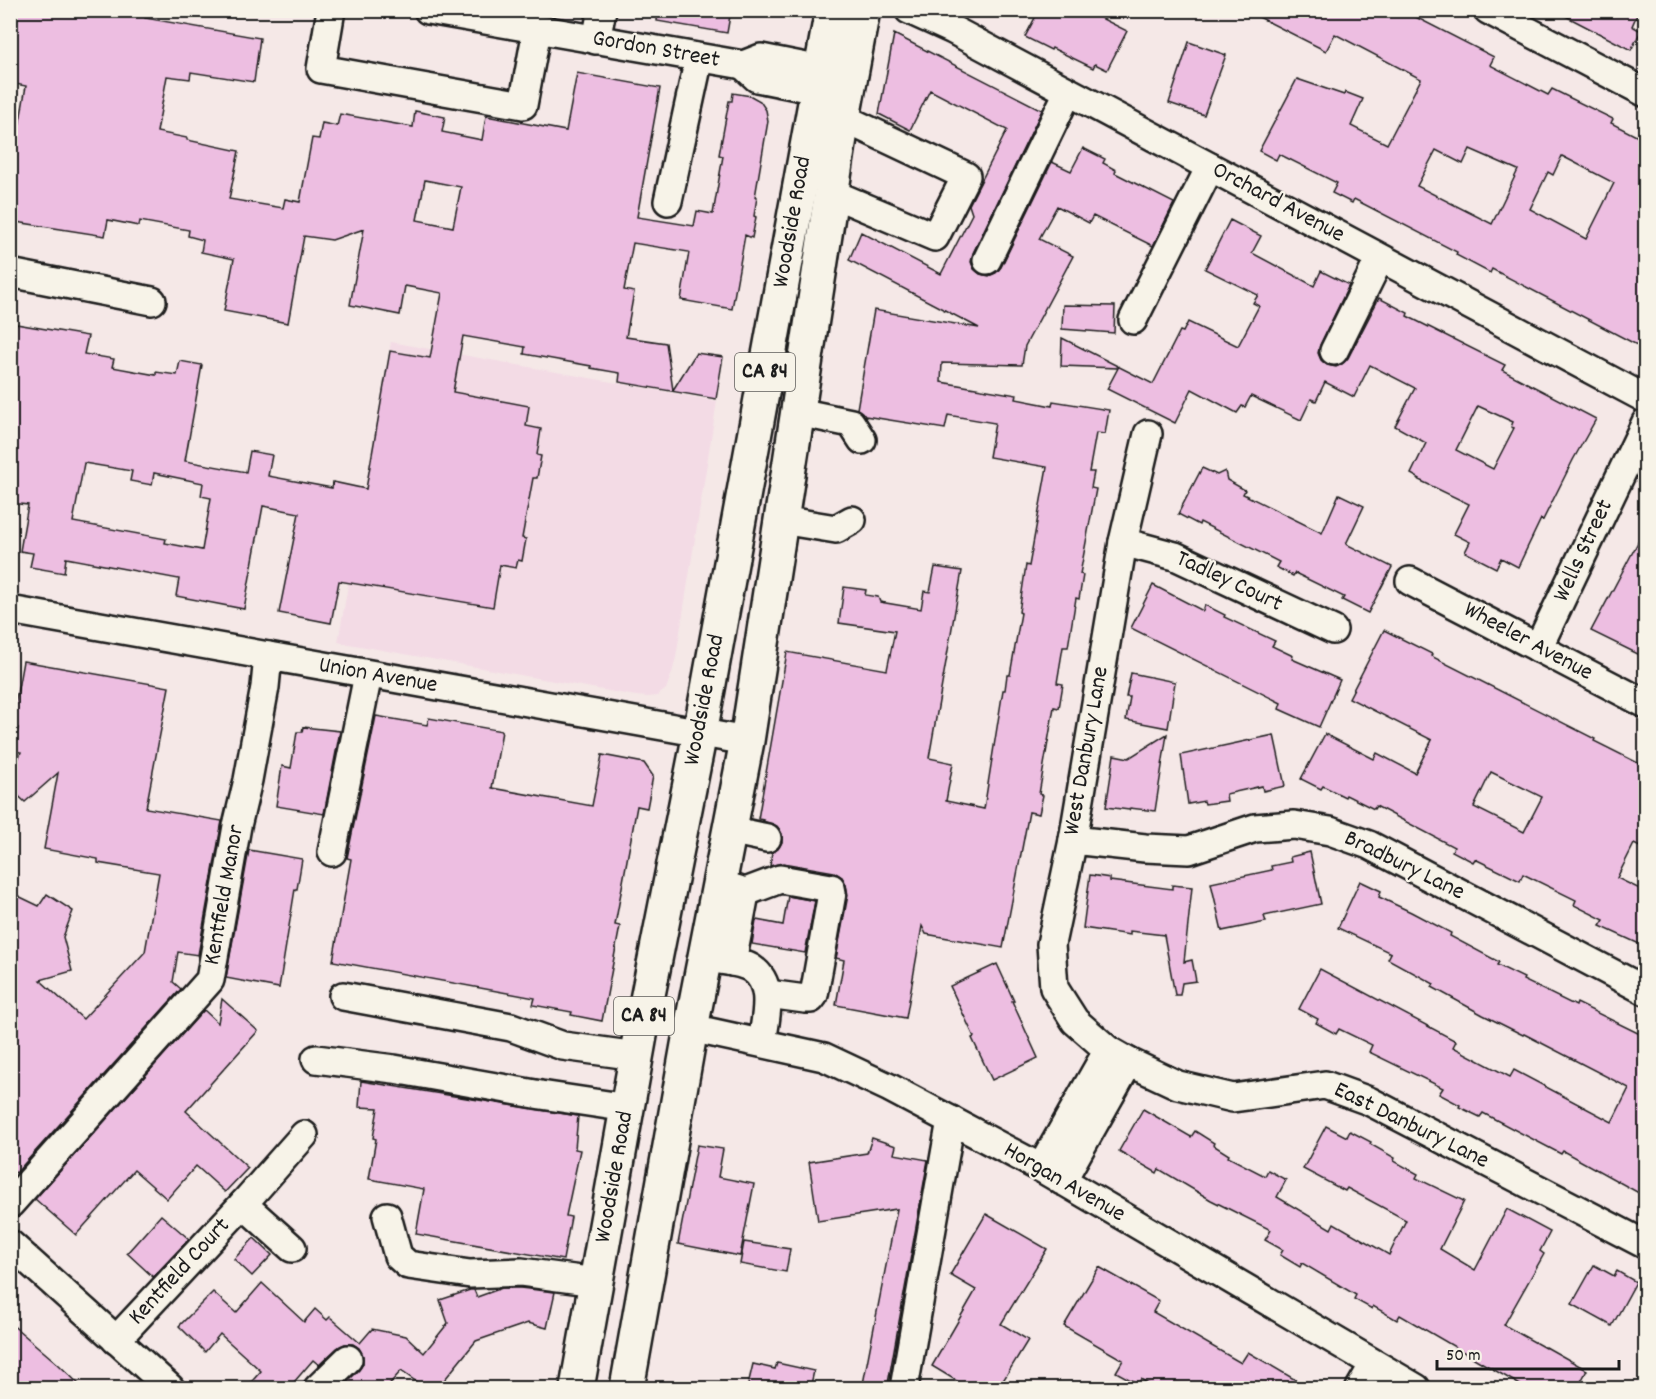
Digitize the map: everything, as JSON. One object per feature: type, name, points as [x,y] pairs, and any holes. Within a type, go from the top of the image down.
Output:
[{"type":"main road","name":"Woodside Road","points":[[577,1389],[832,10]]},
{"type":"main road","name":"Woodside Road","points":[[627,1389],[691,1028],[718,960],[731,889],[729,830],[747,741],[831,193],[863,10]]},
{"type":"street","points":[[330,10],[321,69],[524,105],[537,30]]},
{"type":"street","name":"Gordon Street","points":[[428,10],[743,65],[761,58],[819,80]]},
{"type":"street","points":[[596,40],[602,10]]},
{"type":"street","name":"Orchard Avenue","points":[[909,10],[958,20],[1068,92],[1646,399]]},
{"type":"street","points":[[1488,10],[1646,93]]},
{"type":"street","points":[[668,201],[699,58]]},
{"type":"street","points":[[987,260],[1068,92]]},
{"type":"street","points":[[831,193],[935,237],[966,176],[843,118]]},
{"type":"street","points":[[1133,320],[1210,167]]},
{"type":"street","points":[[1334,351],[1380,258]]},
{"type":"street","points":[[10,273],[152,301]]},
{"type":"street","points":[[798,412],[851,423],[862,440]]},
{"type":"street","name":"Wells Street","points":[[1538,648],[1646,422]]},
{"type":"street","name":"West Danbury Lane","points":[[1118,1056],[1076,1021],[1054,988],[1051,944],[1073,840],[1123,542],[1148,434]]},
{"type":"street","points":[[781,520],[836,529],[852,520]]},
{"type":"street","name":"Tadley Court","points":[[1123,542],[1175,556],[1333,630]]},
{"type":"street","name":"Wheeler Avenue","points":[[1410,581],[1646,704]]},
{"type":"street","name":"Union Avenue","points":[[10,610],[747,741]]},
{"type":"street","name":"Kentfield Manor","points":[[10,1204],[210,980],[237,826],[265,687],[268,656]]},
{"type":"street","points":[[332,852],[368,675]]},
{"type":"street","name":"Bradbury Lane","points":[[1073,840],[1189,850],[1255,828],[1294,825],[1330,831],[1369,845],[1646,991]]},
{"type":"street","points":[[729,830],[767,838]]},
{"type":"street","points":[[731,889],[780,879],[831,888],[814,995],[811,999],[805,999],[768,994]]},
{"type":"street","points":[[718,960],[751,967],[763,980],[768,994],[762,1043]]},
{"type":"street","points":[[343,996],[511,1027],[563,1046],[637,1056]]},
{"type":"street","name":"Horgan Avenue","points":[[691,1028],[824,1057],[890,1088],[1052,1175],[1416,1389]]},
{"type":"street","points":[[1052,1175],[1118,1056]]},
{"type":"street","name":"East Danbury Lane","points":[[1118,1056],[1178,1085],[1233,1098],[1325,1085],[1369,1101],[1646,1245]]},
{"type":"street","points":[[316,1059],[394,1069],[628,1108]]},
{"type":"street","points":[[904,1389],[951,1120]]},
{"type":"street","name":"Kentfield Court","points":[[116,1340],[304,1135]]},
{"type":"street","name":"Kentfield Court","points":[[243,1204],[292,1248]]},
{"type":"street","points":[[387,1216],[398,1256],[408,1266],[470,1274],[521,1272],[596,1282]]},
{"type":"street","points":[[10,1244],[170,1389]]},
{"type":"street","points":[[318,1389],[348,1359]]},
{"type":"street","points":[[1360,1389],[1374,1364]]},
{"type":"shaded area","points":[[391,342],[717,401],[676,657],[666,689],[657,696],[636,696],[338,642]]},
{"type":"building","points":[[10,10],[146,10],[145,18],[260,38],[254,82],[191,72],[190,79],[167,76],[157,132],[239,151],[229,199],[283,208],[285,199],[300,202],[312,138],[319,139],[322,123],[337,126],[340,114],[413,127],[415,111],[445,117],[442,132],[482,140],[486,116],[566,131],[577,73],[660,88],[637,217],[694,226],[697,211],[713,214],[723,156],[719,155],[729,101],[732,101],[733,93],[751,96],[760,101],[766,110],[768,121],[755,197],[757,197],[754,216],[756,217],[752,238],[745,235],[732,309],[681,300],[689,252],[633,243],[624,290],[634,292],[626,337],[666,343],[673,390],[696,353],[723,357],[716,399],[619,382],[620,373],[524,354],[525,347],[463,336],[453,392],[529,406],[526,426],[541,429],[537,455],[541,456],[537,478],[533,478],[522,538],[526,539],[522,561],[518,560],[516,568],[500,565],[493,607],[339,581],[331,623],[279,613],[299,513],[263,506],[244,609],[176,596],[179,579],[66,558],[64,573],[30,567],[33,553],[20,551],[28,505],[10,503],[10,323],[88,336],[84,354],[114,359],[112,367],[156,375],[156,372],[177,375],[180,361],[202,365],[185,461],[246,472],[250,451],[272,455],[268,476],[332,488],[333,482],[366,489],[390,351],[430,358],[442,293],[405,286],[400,315],[350,305],[364,229],[332,240],[304,236],[288,323],[224,311],[234,259],[201,252],[203,240],[188,236],[189,230],[140,221],[139,226],[108,220],[105,236],[10,221],[10,138],[13,126],[19,127],[26,86],[10,83]],"holes":[[[425,180],[461,187],[453,227],[417,220]],[[84,463],[132,471],[130,481],[152,485],[154,473],[203,483],[201,496],[211,498],[202,550],[165,543],[166,539],[73,522]]]},
{"type":"building","points":[[658,10],[731,10],[727,33],[657,21]]},
{"type":"building","points":[[1039,10],[1085,10],[1127,31],[1107,70],[1095,64],[1093,68],[1025,37]]},
{"type":"building","points":[[1245,10],[1402,10],[1494,57],[1490,65],[1548,95],[1552,89],[1613,119],[1611,123],[1646,141],[1646,329],[1637,345],[1492,269],[1490,273],[1456,255],[1457,252],[1354,199],[1352,203],[1332,193],[1337,183],[1279,154],[1276,160],[1259,151],[1297,79],[1363,99],[1351,126],[1387,144],[1421,79],[1335,34],[1326,51]],"holes":[[[1470,149],[1518,170],[1492,224],[1417,186],[1436,150],[1463,164]],[[1562,156],[1614,183],[1586,239],[1530,209],[1548,172],[1553,175]]]},
{"type":"building","points":[[1554,10],[1639,10],[1632,26],[1641,31],[1631,50]]},
{"type":"building","points":[[894,34],[1042,110],[973,253],[971,262],[980,274],[989,276],[1001,267],[1052,162],[1071,171],[1083,148],[1105,159],[1103,163],[1116,170],[1115,173],[1174,203],[1153,246],[1093,216],[1089,223],[1057,206],[1039,239],[1073,256],[1025,346],[1022,365],[942,363],[941,382],[1017,395],[1016,399],[1052,406],[1053,401],[1109,410],[1105,434],[1096,433],[1089,472],[1094,472],[1091,488],[1096,489],[1080,574],[1083,575],[1079,599],[1076,598],[1068,647],[1063,647],[1057,683],[1063,684],[1059,708],[1054,707],[1039,794],[1043,795],[1039,814],[1029,812],[1003,948],[926,934],[922,926],[906,1018],[836,1005],[844,960],[836,958],[848,895],[842,877],[834,872],[783,863],[770,866],[772,853],[782,842],[782,834],[777,826],[758,819],[787,652],[887,670],[895,631],[839,623],[844,587],[866,590],[865,595],[878,597],[880,602],[921,609],[924,591],[930,592],[935,567],[962,571],[929,758],[953,763],[946,801],[984,809],[1003,690],[1005,690],[1007,675],[1010,675],[1021,613],[1019,612],[1026,565],[1029,566],[1047,467],[989,457],[995,423],[948,415],[945,429],[865,416],[857,409],[874,310],[979,328],[849,260],[861,232],[941,274],[972,214],[969,205],[1007,130],[930,90],[910,130],[879,114]]},
{"type":"building","points":[[1189,42],[1226,55],[1204,115],[1169,103]]},
{"type":"building","points":[[1230,220],[1261,236],[1252,253],[1314,286],[1321,271],[1349,285],[1320,345],[1318,353],[1327,365],[1336,367],[1348,358],[1379,298],[1408,313],[1407,316],[1505,365],[1502,370],[1596,419],[1543,520],[1541,519],[1518,567],[1501,558],[1496,568],[1465,552],[1470,542],[1454,534],[1469,504],[1411,474],[1426,443],[1395,426],[1415,388],[1370,365],[1354,397],[1325,382],[1316,401],[1311,399],[1301,420],[1251,396],[1245,407],[1242,406],[1237,413],[1192,389],[1175,423],[1107,389],[1118,368],[1061,366],[1062,338],[1153,384],[1180,331],[1183,332],[1188,322],[1238,346],[1259,306],[1253,303],[1258,295],[1205,269]],"holes":[[[1478,406],[1513,422],[1511,427],[1514,428],[1493,469],[1456,450]]]},
{"type":"building","points":[[1063,305],[1115,306],[1114,333],[1062,329]]},
{"type":"building","points":[[1202,468],[1217,475],[1225,471],[1227,480],[1245,490],[1243,494],[1322,533],[1339,494],[1364,506],[1346,544],[1392,567],[1368,613],[1342,600],[1344,597],[1295,573],[1293,576],[1276,567],[1279,562],[1200,522],[1199,525],[1178,514]]},
{"type":"building","points":[[1646,527],[1646,658],[1591,631]]},
{"type":"building","points":[[1153,585],[1203,611],[1205,605],[1225,615],[1224,617],[1275,641],[1272,646],[1293,656],[1292,659],[1340,680],[1319,727],[1279,709],[1281,703],[1131,628]]},
{"type":"building","points":[[1384,630],[1646,767],[1646,850],[1634,844],[1617,878],[1646,892],[1646,947],[1600,926],[1604,920],[1574,905],[1576,900],[1523,874],[1520,881],[1475,859],[1473,862],[1452,851],[1454,847],[1376,806],[1374,809],[1346,795],[1345,797],[1323,786],[1321,789],[1301,779],[1325,734],[1374,759],[1377,753],[1415,773],[1432,740],[1349,698]],"holes":[[[1491,772],[1542,797],[1524,832],[1474,807]]]},
{"type":"building","points":[[23,661],[169,687],[146,808],[222,821],[198,955],[178,952],[173,982],[181,989],[16,1173],[10,1168],[10,892],[39,906],[47,894],[73,911],[63,937],[72,971],[40,980],[83,1019],[145,952],[159,873],[98,863],[98,859],[44,849],[58,773],[25,802],[10,788],[10,779],[21,752],[14,751],[18,728],[11,727]]},
{"type":"building","points":[[1131,673],[1175,682],[1168,728],[1126,720],[1130,697],[1126,697]]},
{"type":"building","points":[[376,716],[427,725],[429,718],[502,731],[492,788],[592,806],[602,755],[644,763],[653,776],[647,808],[637,806],[615,925],[620,926],[602,1021],[571,1015],[572,1012],[533,1005],[535,998],[333,961],[351,859],[347,858]]},
{"type":"building","points":[[303,727],[340,731],[324,814],[276,806],[282,766],[291,768],[297,732],[302,732]]},
{"type":"building","points":[[1167,734],[1155,811],[1106,807],[1114,755],[1129,758]]},
{"type":"building","points":[[1274,735],[1285,786],[1263,791],[1262,786],[1226,794],[1227,801],[1188,804],[1181,755]]},
{"type":"building","points":[[249,850],[302,859],[279,988],[226,978]]},
{"type":"building","points":[[1310,852],[1321,904],[1264,916],[1266,922],[1222,931],[1211,883],[1272,870],[1271,866],[1291,862],[1290,857]]},
{"type":"building","points":[[1090,875],[1110,878],[1110,881],[1172,889],[1172,885],[1192,887],[1184,962],[1192,960],[1196,981],[1182,983],[1180,995],[1175,995],[1164,935],[1130,931],[1130,935],[1083,928]]},
{"type":"building","points":[[1360,881],[1381,891],[1379,897],[1451,933],[1450,936],[1499,962],[1497,965],[1524,978],[1523,980],[1576,1006],[1577,1003],[1646,1037],[1646,1197],[1563,1151],[1561,1154],[1483,1113],[1480,1117],[1459,1107],[1460,1105],[1439,1094],[1443,1088],[1369,1052],[1372,1045],[1339,1029],[1336,1034],[1316,1023],[1318,1019],[1299,1009],[1320,969],[1456,1041],[1453,1047],[1510,1077],[1514,1070],[1612,1122],[1629,1088],[1432,987],[1434,984],[1388,959],[1391,953],[1338,928]]},
{"type":"building","points":[[788,896],[815,901],[805,953],[752,944],[756,920],[783,925]]},
{"type":"building","points":[[997,964],[1038,1058],[992,1080],[950,986]]},
{"type":"building","points":[[222,999],[258,1031],[186,1111],[248,1168],[225,1192],[196,1166],[167,1199],[134,1170],[76,1235],[35,1199],[204,1010],[218,1023]]},
{"type":"building","points":[[361,1081],[578,1116],[575,1149],[580,1150],[566,1216],[571,1217],[563,1260],[416,1234],[424,1189],[369,1179],[376,1139],[373,1138],[378,1108],[359,1107]]},
{"type":"building","points":[[1143,1109],[1191,1137],[1195,1131],[1214,1143],[1213,1145],[1229,1155],[1228,1157],[1265,1176],[1268,1170],[1286,1180],[1277,1197],[1331,1229],[1334,1223],[1389,1255],[1406,1220],[1347,1188],[1345,1191],[1303,1169],[1326,1126],[1347,1137],[1350,1131],[1371,1142],[1370,1144],[1395,1158],[1394,1161],[1418,1174],[1416,1178],[1464,1201],[1440,1249],[1475,1270],[1507,1209],[1550,1232],[1540,1251],[1544,1254],[1504,1325],[1587,1370],[1577,1389],[1527,1389],[1400,1315],[1397,1320],[1373,1306],[1372,1309],[1354,1299],[1356,1295],[1302,1263],[1300,1267],[1280,1255],[1283,1250],[1265,1240],[1271,1230],[1211,1200],[1159,1169],[1157,1173],[1119,1151]]},
{"type":"building","points":[[872,1138],[896,1146],[894,1154],[928,1160],[887,1389],[862,1389],[897,1209],[818,1221],[809,1162],[867,1153]]},
{"type":"building","points":[[697,1145],[723,1149],[718,1177],[754,1184],[740,1256],[678,1244]]},
{"type":"building","points":[[986,1214],[1047,1249],[1001,1324],[1028,1340],[998,1389],[970,1389],[932,1366],[976,1290],[950,1275]]},
{"type":"building","points":[[161,1215],[189,1239],[153,1277],[127,1253]]},
{"type":"building","points":[[254,1238],[272,1255],[252,1276],[234,1259]]},
{"type":"building","points":[[744,1242],[790,1249],[786,1272],[740,1264]]},
{"type":"building","points":[[1594,1265],[1614,1276],[1617,1271],[1636,1282],[1612,1326],[1572,1304]]},
{"type":"building","points":[[1099,1267],[1159,1301],[1153,1312],[1241,1363],[1248,1352],[1311,1389],[1156,1389],[1141,1379],[1138,1384],[1116,1372],[1123,1360],[1064,1326]]},
{"type":"building","points":[[262,1283],[304,1322],[315,1309],[327,1320],[330,1317],[360,1343],[372,1329],[406,1336],[424,1353],[448,1323],[440,1300],[470,1290],[474,1290],[477,1297],[502,1288],[555,1292],[547,1328],[528,1323],[476,1341],[437,1389],[427,1389],[401,1371],[385,1389],[345,1389],[343,1386],[363,1364],[363,1356],[359,1348],[353,1344],[345,1344],[337,1348],[319,1365],[313,1360],[288,1389],[245,1389],[261,1371],[220,1334],[205,1352],[179,1326],[213,1292],[236,1313]]},
{"type":"building","points":[[10,1323],[58,1364],[84,1389],[10,1389]]},
{"type":"building","points":[[777,1363],[814,1371],[810,1389],[747,1389],[753,1364],[775,1369]]}]
